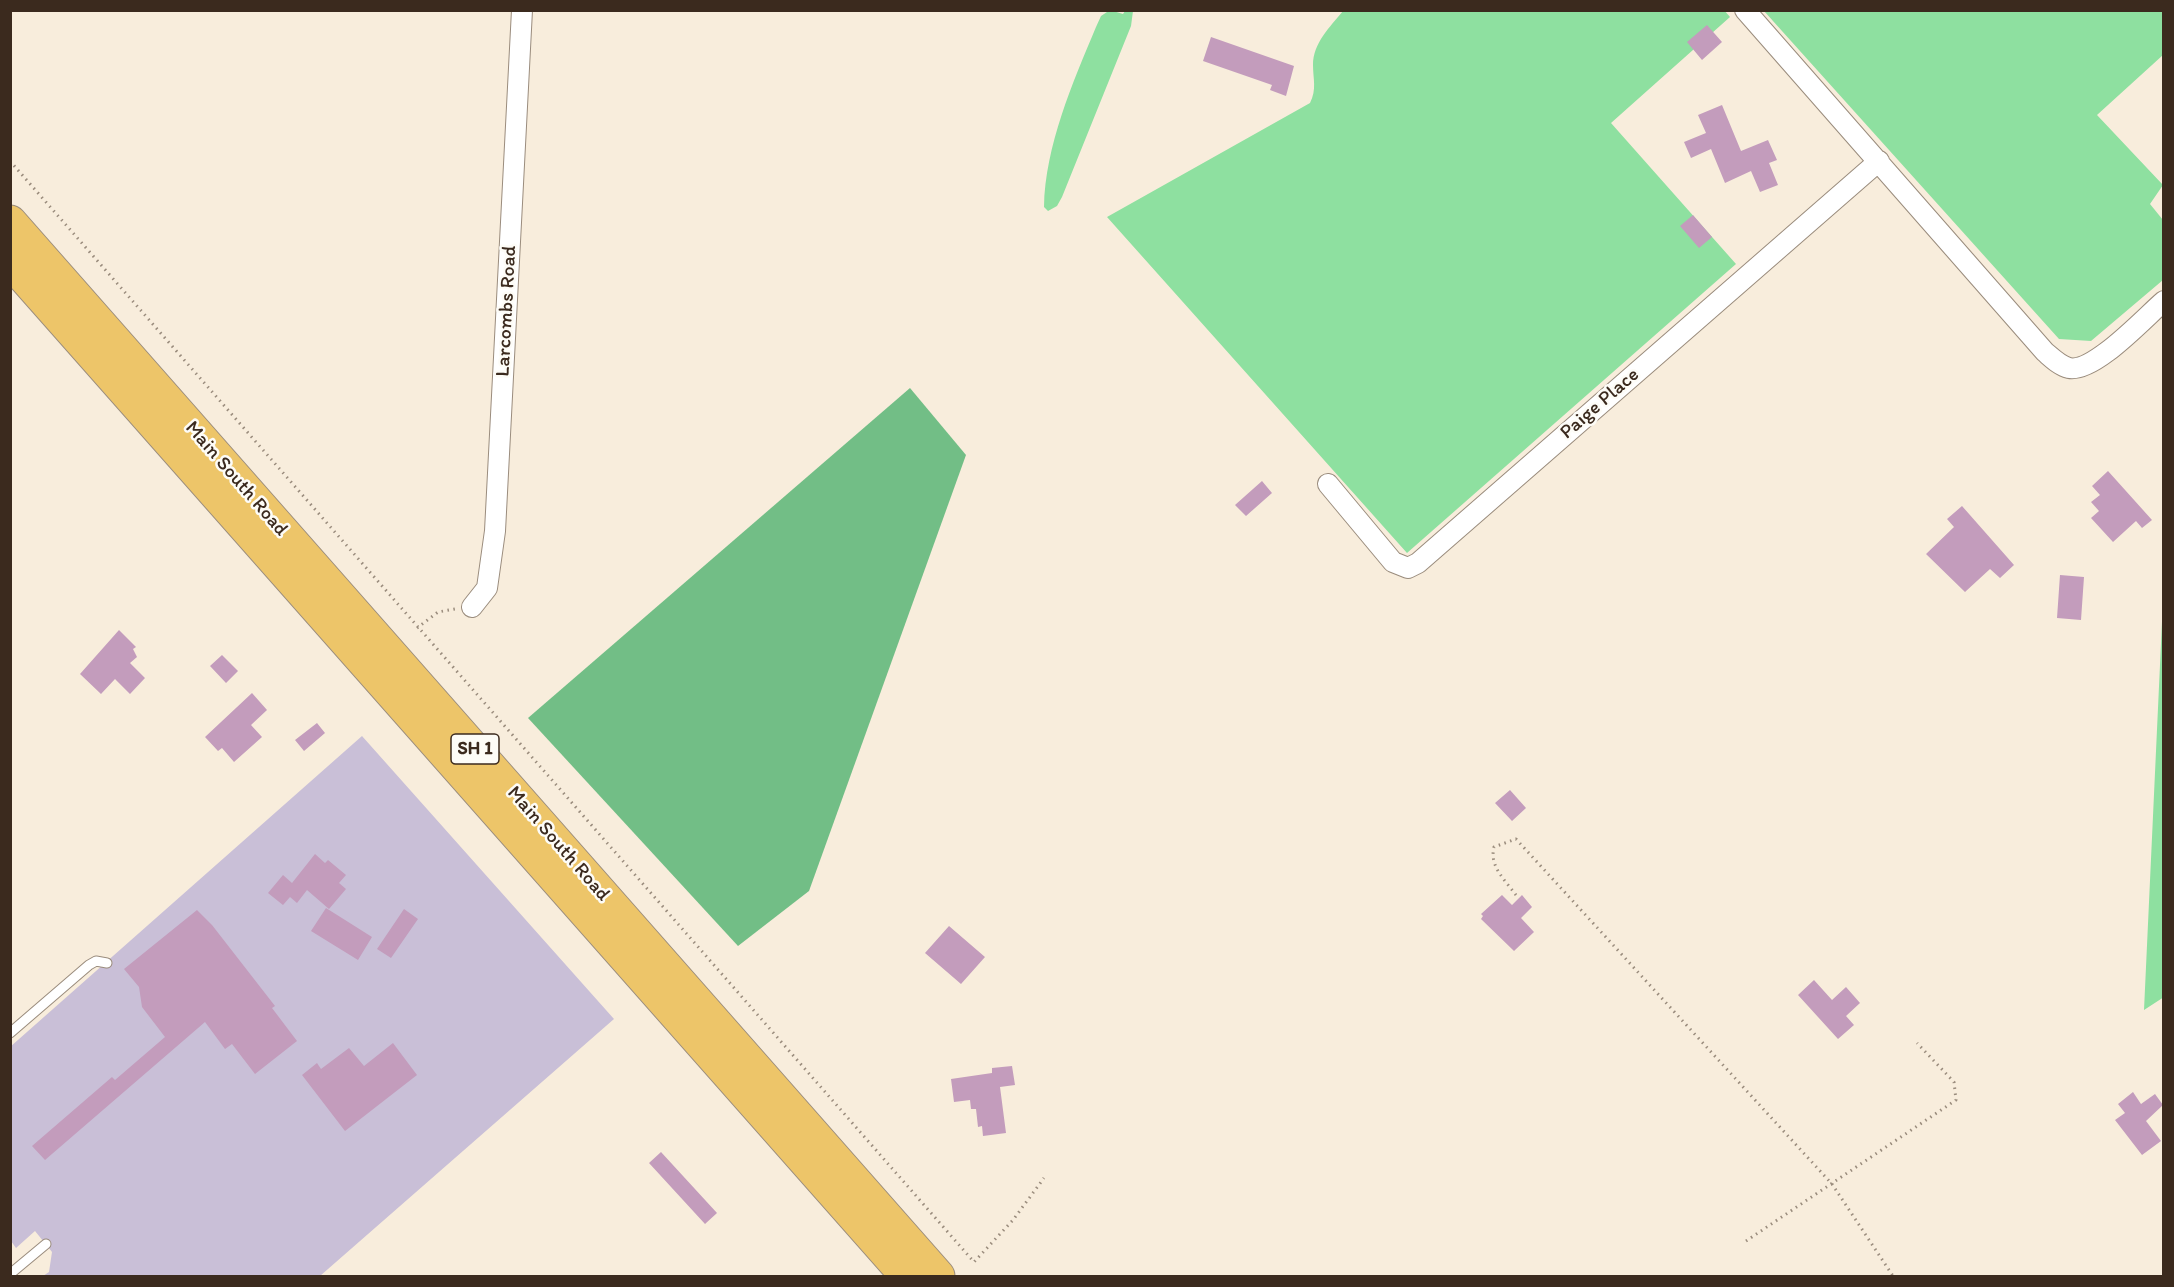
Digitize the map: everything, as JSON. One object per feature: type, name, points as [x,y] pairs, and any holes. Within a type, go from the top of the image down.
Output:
[{"type":"highway","name":"Main South Road","points":[[10,222],[938,1276]]},
{"type":"highway","name":"Main South Road","points":[[10,261],[907,1276]]},
{"type":"street","name":"Larcombs Road","points":[[472,606],[487,588],[495,531],[522,10]]},
{"type":"street","points":[[1745,10],[1879,160],[2045,352],[2068,368],[2084,367],[2094,361],[2163,301]]},
{"type":"street","name":"Paige Place","points":[[1328,484],[1393,562],[1408,568],[1418,563],[1879,160]]},
{"type":"lane","points":[[10,1033],[89,965],[96,961],[107,963]]},
{"type":"lane","points":[[10,1274],[45,1244]]},
{"type":"path","points":[[10,161],[974,1262],[1013,1220],[1044,1178]]},
{"type":"path","points":[[417,628],[438,612],[472,606]]},
{"type":"path","points":[[1516,895],[1495,867],[1491,856],[1494,847],[1516,839],[1832,1184],[1893,1276]]},
{"type":"path","points":[[1746,1241],[1956,1100],[1954,1082],[1917,1043]]},
{"type":"shaded area","points":[[362,736],[614,1019],[320,1276],[43,1276],[49,1272],[52,1252],[35,1231],[16,1248],[11,1241],[10,1047]]},
{"type":"green space","points":[[1110,10],[1123,14],[1125,11],[1133,11],[1131,26],[1062,197],[1057,206],[1048,211],[1044,207],[1049,161],[1062,115],[1101,16]]},
{"type":"green space","points":[[1724,10],[1730,17],[1611,123],[1736,264],[1407,553],[1107,217],[1310,103],[1314,89],[1313,65],[1316,50],[1323,36],[1343,11]]},
{"type":"green space","points":[[1764,11],[2163,11],[2163,55],[2097,115],[2163,185],[2150,204],[2163,220],[2163,280],[2091,341],[2059,339]]},
{"type":"green space","points":[[910,388],[966,455],[809,891],[738,946],[528,718]]},
{"type":"green space","points":[[2163,600],[2164,997],[2144,1010]]},
{"type":"building","points":[[1707,25],[1722,42],[1702,60],[1687,42]]},
{"type":"building","points":[[1211,37],[1294,66],[1286,96],[1270,90],[1272,85],[1203,61]]},
{"type":"building","points":[[1722,105],[1741,151],[1768,140],[1777,160],[1769,163],[1778,185],[1760,192],[1751,171],[1725,183],[1711,149],[1691,158],[1684,142],[1706,133],[1698,115]]},
{"type":"building","points":[[1693,215],[1712,237],[1699,248],[1680,226]]},
{"type":"building","points":[[2108,471],[2152,520],[2142,528],[2136,521],[2113,542],[2091,518],[2099,511],[2091,502],[2100,495],[2092,486]]},
{"type":"building","points":[[1262,481],[1272,493],[1246,516],[1235,505]]},
{"type":"building","points":[[1962,506],[2014,565],[2000,578],[1990,569],[1965,592],[1926,554],[1954,527],[1947,519]]},
{"type":"building","points":[[2060,575],[2084,577],[2081,620],[2057,618]]},
{"type":"building","points":[[119,630],[136,647],[133,649],[137,657],[130,663],[145,678],[130,694],[115,679],[101,694],[80,674]]},
{"type":"building","points":[[222,655],[238,671],[226,683],[210,666]]},
{"type":"building","points":[[252,693],[267,710],[251,725],[262,737],[234,762],[222,748],[218,751],[205,737]]},
{"type":"building","points":[[317,723],[325,733],[304,751],[295,740]]},
{"type":"building","points":[[1510,790],[1526,808],[1512,821],[1495,803]]},
{"type":"building","points":[[315,854],[325,863],[328,860],[346,875],[339,883],[346,889],[329,909],[307,890],[297,903],[290,897],[283,905],[268,893],[283,875],[292,883]]},
{"type":"building","points":[[1502,895],[1512,905],[1522,895],[1532,907],[1521,918],[1534,932],[1514,951],[1481,919],[1483,916],[1481,914]]},
{"type":"building","points":[[326,908],[372,937],[358,960],[311,931]]},
{"type":"building","points":[[404,909],[418,919],[391,958],[377,949]]},
{"type":"building","points":[[197,910],[212,925],[275,1006],[272,1008],[297,1041],[255,1074],[232,1044],[225,1049],[205,1022],[45,1160],[32,1146],[112,1077],[115,1080],[165,1037],[142,1007],[139,987],[124,969]]},
{"type":"building","points":[[949,926],[985,957],[961,984],[925,953]]},
{"type":"building","points":[[1814,980],[1832,1000],[1846,987],[1860,1003],[1846,1016],[1854,1025],[1838,1039],[1798,995]]},
{"type":"building","points":[[393,1043],[417,1075],[345,1131],[302,1075],[317,1063],[321,1069],[349,1048],[364,1066]]},
{"type":"building","points":[[1012,1066],[1015,1085],[1000,1087],[1006,1133],[983,1136],[982,1126],[978,1127],[976,1109],[971,1109],[970,1100],[954,1102],[951,1079],[992,1073],[992,1068]]},
{"type":"building","points":[[2133,1092],[2141,1104],[2155,1094],[2163,1105],[2146,1121],[2161,1141],[2142,1155],[2115,1120],[2125,1113],[2118,1104]]},
{"type":"building","points":[[661,1152],[717,1213],[705,1224],[649,1163]]}]
